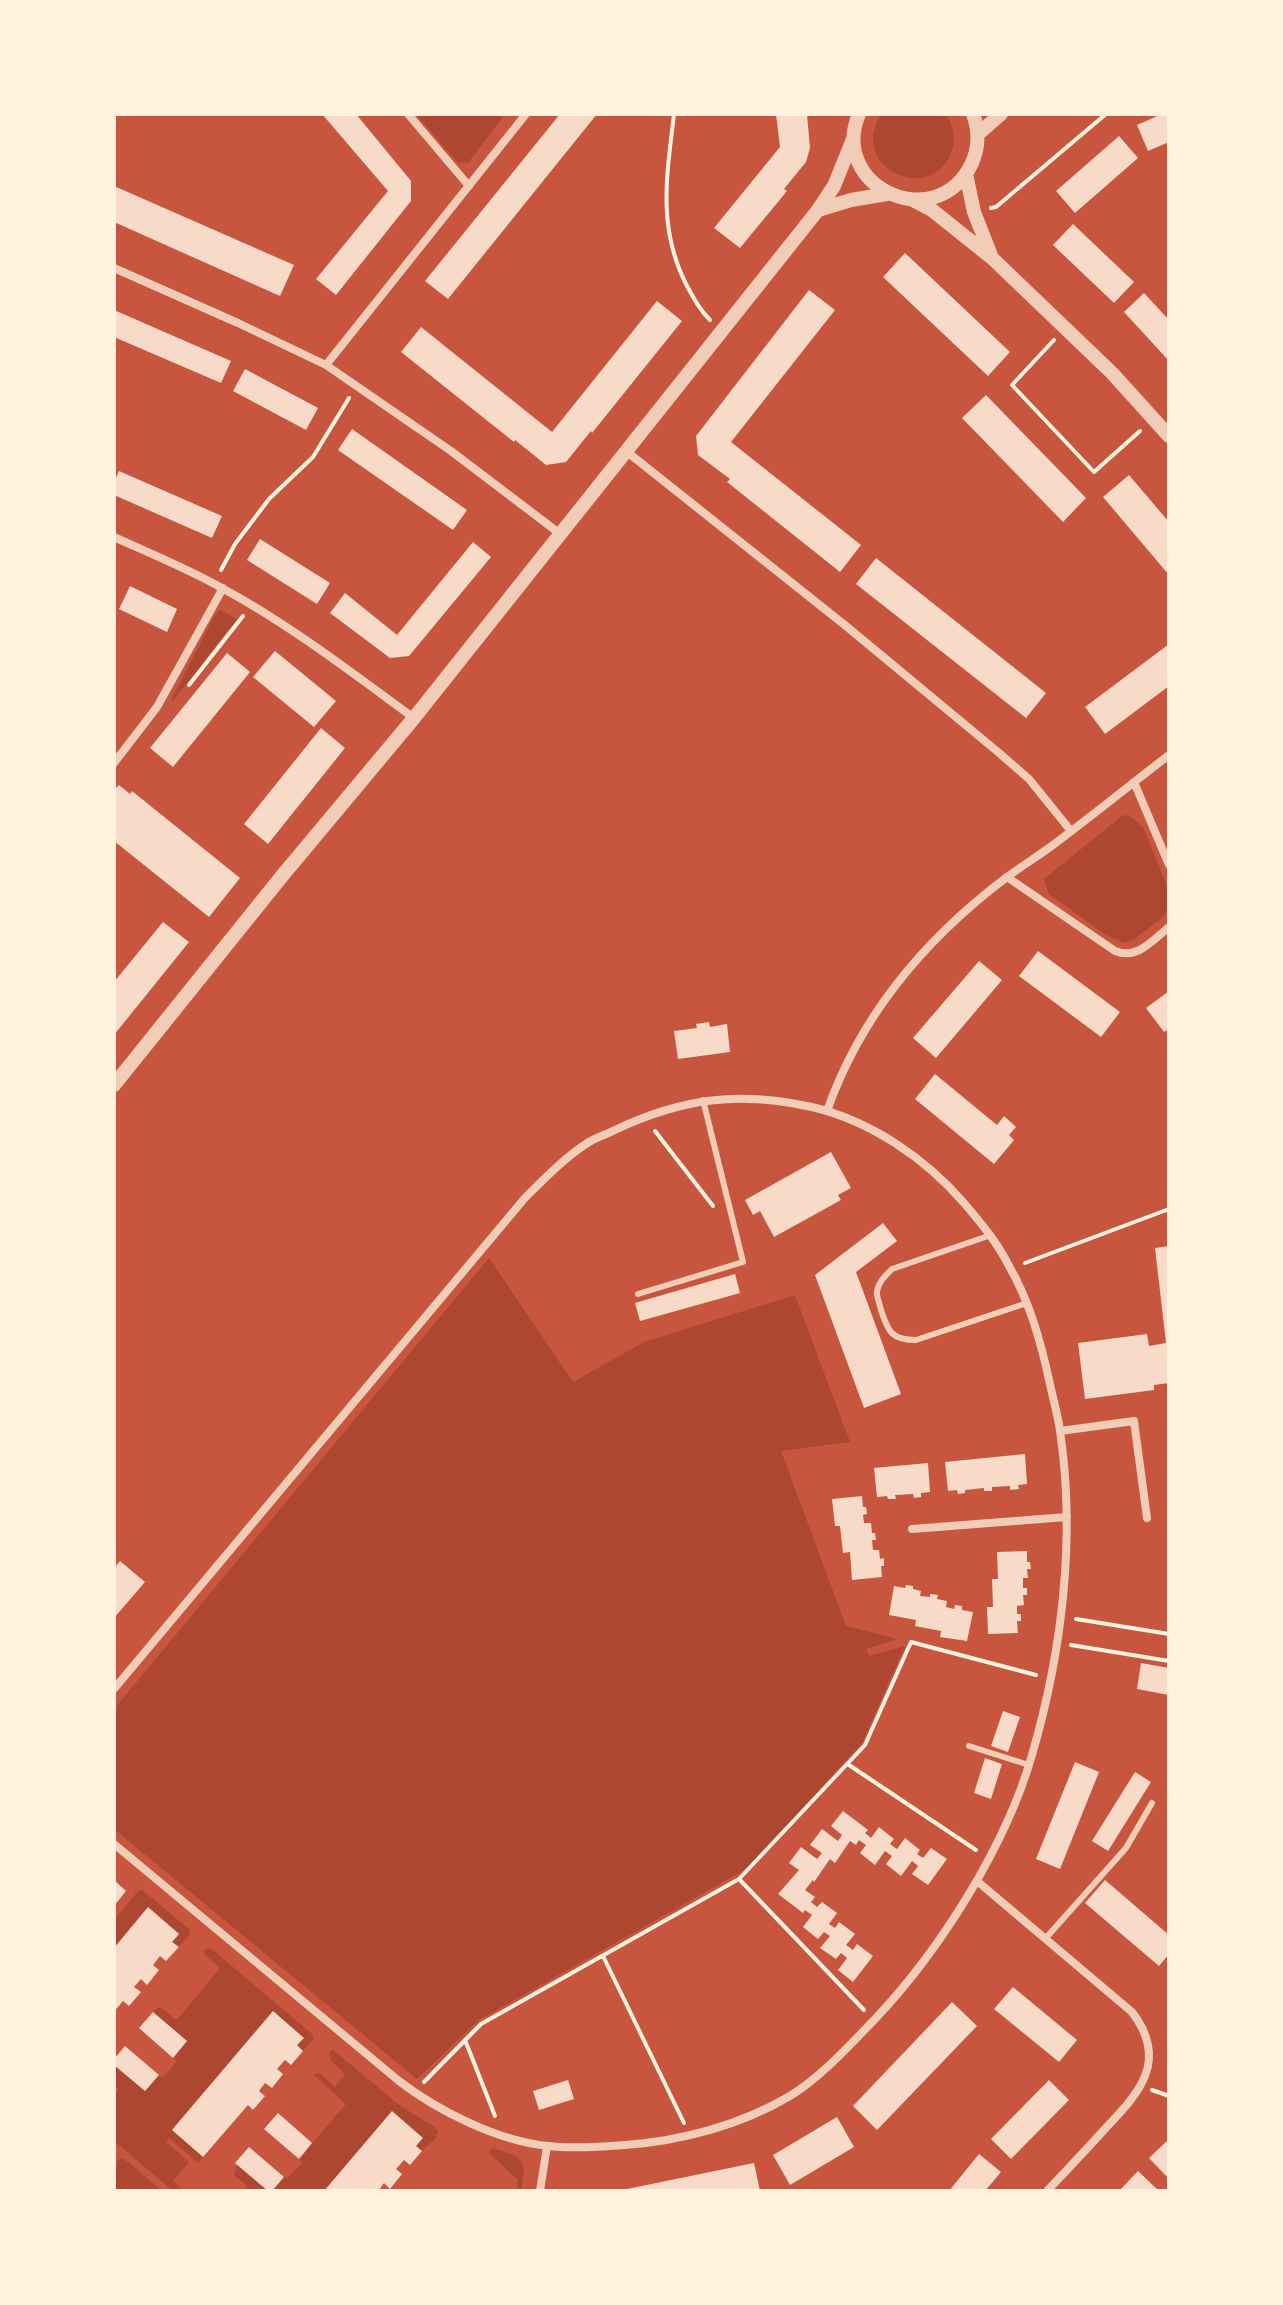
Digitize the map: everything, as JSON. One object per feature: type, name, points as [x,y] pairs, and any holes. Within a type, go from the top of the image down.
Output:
[{"type":"street","points":[[408,114],[469,186]]},
{"type":"street","points":[[326,365],[526,114]]},
{"type":"street","points":[[913,200],[943,194],[956,186],[966,174],[976,155],[978,134],[973,114]]},
{"type":"street","points":[[978,134],[1001,114]]},
{"type":"street","points":[[114,1085],[414,718],[818,210],[834,186],[853,139],[858,115]]},
{"type":"street","points":[[853,139],[863,171],[887,194]]},
{"type":"street","points":[[966,174],[974,212],[992,258]]},
{"type":"street","points":[[818,210],[887,194],[913,200],[932,210],[992,258],[1066,327],[1169,436]]},
{"type":"street","points":[[114,268],[326,365],[451,451],[559,533]]},
{"type":"street","points":[[626,451],[998,752],[1029,779],[1071,831]]},
{"type":"street","points":[[114,537],[252,605],[314,644],[414,718]]},
{"type":"street","points":[[114,763],[157,707],[218,586]]},
{"type":"street","points":[[827,1111],[841,1072],[877,1009],[902,975],[950,926],[1007,877],[1169,755]]},
{"type":"street","points":[[1134,782],[1169,865]]},
{"type":"street","points":[[1007,877],[1124,955],[1134,954],[1169,927]]},
{"type":"street","points":[[114,1689],[524,1199],[556,1168],[590,1142],[644,1116],[703,1100],[758,1099],[827,1111],[868,1127],[904,1149],[946,1182],[991,1235],[1027,1303],[1044,1358],[1060,1431],[1067,1517],[1061,1616],[1050,1679],[1029,1765],[977,1881],[936,1945],[905,1987],[843,2053],[792,2095],[736,2122],[650,2143],[547,2146],[503,2135],[449,2113],[413,2092],[114,1844]]},
{"type":"street","points":[[1060,1431],[1134,1421],[1147,1518]]},
{"type":"street","points":[[912,1529],[1067,1517]]},
{"type":"street","points":[[977,1881],[1132,2012],[1149,2047],[1147,2074],[1142,2086],[1047,2191]]},
{"type":"street","points":[[540,2191],[547,2146]]},
{"type":"lane","points":[[638,1294],[743,1262],[703,1100]]},
{"type":"lane","points":[[991,1235],[892,1269],[882,1279],[876,1293],[886,1326],[902,1340],[916,1340],[1027,1303]]},
{"type":"lane","points":[[969,1746],[1029,1765]]},
{"type":"lane","points":[[1045,1939],[1126,1848],[1152,1803]]},
{"type":"path","points":[[674,114],[665,207],[671,249],[699,308],[723,330]]},
{"type":"path","points":[[974,212],[996,207],[1106,114]]},
{"type":"path","points":[[1066,327],[1012,385],[1094,472],[1153,418]]},
{"type":"path","points":[[218,586],[235,544],[269,499],[313,457],[356,386]]},
{"type":"path","points":[[187,688],[252,605]]},
{"type":"path","points":[[644,1116],[717,1212],[729,1205]]},
{"type":"path","points":[[1011,1268],[1169,1209]]},
{"type":"path","points":[[1061,1616],[1169,1634]]},
{"type":"path","points":[[413,2092],[481,2024],[739,1879],[865,1745],[911,1642],[1050,1679]]},
{"type":"path","points":[[1057,1642],[1169,1661]]},
{"type":"path","points":[[849,1765],[988,1858]]},
{"type":"path","points":[[739,1879],[874,2020]]},
{"type":"path","points":[[603,1956],[689,2134]]},
{"type":"path","points":[[465,2040],[503,2135]]},
{"type":"shaded area","points":[[416,114],[505,114],[468,163],[457,162]]},
{"type":"shaded area","points":[[881,114],[946,114],[954,141],[942,167],[929,176],[913,178],[897,174],[884,165],[875,151],[874,134]]},
{"type":"shaded area","points":[[220,610],[237,619],[171,700],[215,615]]},
{"type":"shaded area","points":[[1128,815],[1143,827],[1169,891],[1169,907],[1163,917],[1133,940],[1124,943],[1106,935],[1049,894],[1044,879],[1122,816]]},
{"type":"shaded area","points":[[489,1258],[573,1382],[644,1342],[795,1295],[850,1442],[781,1451],[846,1626],[898,1639],[866,1649],[869,1656],[905,1646],[862,1743],[746,1869],[479,2020],[417,2079],[114,1829],[114,1709]]},
{"type":"shaded area","points":[[139,1890],[189,1929],[190,1934],[179,1947],[172,1942],[179,1934],[148,1908],[114,1948],[114,1920]]},
{"type":"shaded area","points":[[207,1948],[314,2038],[303,2051],[297,2045],[303,2037],[272,2012],[172,2129],[203,2157],[198,2163],[169,2138],[166,2142],[189,2162],[173,2181],[184,2191],[173,2191],[114,2141],[114,2096],[119,2090],[114,2086],[114,2065],[145,2091],[159,2075],[163,2078],[177,2061],[173,2058],[187,2041],[153,2012],[160,2007],[176,2020],[182,2014],[220,1968],[205,1955]]},
{"type":"shaded area","points":[[332,2049],[398,2104],[434,2127],[438,2131],[436,2138],[422,2151],[391,2112],[324,2191],[272,2191],[302,2163],[299,2159],[346,2104],[314,2075],[319,2073],[335,2087],[345,2074],[331,2061],[329,2054]]},
{"type":"shaded area","points":[[492,2148],[520,2160],[523,2165],[521,2191],[517,2191],[518,2180],[489,2153]]},
{"type":"shaded area","points":[[123,2158],[162,2191],[114,2191],[114,2165]]},
{"type":"shaded area","points":[[237,2165],[268,2191],[243,2191],[247,2186],[234,2175]]},
{"type":"building","points":[[322,114],[356,114],[411,181],[411,201],[336,295],[316,279],[388,191]]},
{"type":"building","points":[[560,114],[597,114],[448,299],[425,281]]},
{"type":"building","points":[[776,114],[807,114],[810,148],[806,162],[784,189],[787,191],[740,248],[714,228],[780,147]]},
{"type":"building","points":[[1169,114],[1169,142],[1148,151],[1137,125]]},
{"type":"building","points":[[1119,136],[1138,158],[1075,213],[1056,191]]},
{"type":"building","points":[[114,186],[294,265],[280,296],[114,222]]},
{"type":"building","points":[[1073,224],[1134,282],[1114,303],[1053,245]]},
{"type":"building","points":[[905,253],[1010,352],[988,376],[883,277]]},
{"type":"building","points":[[809,290],[835,310],[731,442],[861,545],[840,572],[698,455],[696,436]]},
{"type":"building","points":[[1144,293],[1169,320],[1169,361],[1124,312]]},
{"type":"building","points":[[657,301],[682,321],[566,462],[546,465],[401,352],[421,327],[552,432]]},
{"type":"building","points":[[114,310],[231,361],[221,383],[114,337]]},
{"type":"building","points":[[245,369],[318,408],[306,430],[233,391]]},
{"type":"building","points":[[986,395],[1086,498],[1063,522],[962,418]]},
{"type":"building","points":[[352,429],[467,510],[453,530],[338,450]]},
{"type":"building","points":[[119,471],[222,516],[212,538],[114,495],[114,482]]},
{"type":"building","points":[[1129,475],[1169,522],[1169,575],[1103,497]]},
{"type":"building","points":[[260,539],[330,583],[317,604],[247,560]]},
{"type":"building","points":[[473,542],[491,557],[409,656],[390,658],[330,613],[345,593],[397,635]]},
{"type":"building","points":[[876,558],[1046,693],[1026,718],[856,584]]},
{"type":"building","points":[[130,586],[177,609],[167,632],[119,609]]},
{"type":"building","points":[[1169,644],[1169,686],[1105,734],[1085,707]]},
{"type":"building","points":[[275,651],[336,701],[314,727],[253,677]]},
{"type":"building","points":[[227,653],[250,672],[173,767],[150,748]]},
{"type":"building","points":[[321,728],[345,748],[268,844],[244,824]]},
{"type":"building","points":[[119,785],[130,794],[132,791],[240,878],[209,917],[114,841],[114,790]]},
{"type":"building","points":[[163,922],[189,942],[114,1035],[114,982]]},
{"type":"building","points":[[1038,951],[1120,1012],[1101,1037],[1019,976]]},
{"type":"building","points":[[979,961],[1002,980],[936,1058],[913,1038]]},
{"type":"building","points":[[1169,991],[1169,1029],[1164,1032],[1146,1008]]},
{"type":"building","points":[[709,1022],[710,1027],[727,1024],[730,1052],[678,1059],[674,1031],[697,1028],[696,1024]]},
{"type":"building","points":[[935,1074],[997,1125],[1004,1116],[1016,1127],[1009,1135],[1014,1140],[994,1164],[915,1099]]},
{"type":"building","points":[[831,1152],[851,1188],[838,1195],[841,1200],[774,1237],[760,1211],[753,1215],[745,1200]]},
{"type":"building","points":[[883,1223],[897,1241],[856,1272],[901,1394],[864,1408],[815,1275]]},
{"type":"building","points":[[1169,1246],[1169,1383],[1154,1385],[1154,1390],[1085,1399],[1078,1343],[1147,1334],[1149,1346],[1166,1343],[1155,1248]]},
{"type":"building","points":[[735,1274],[740,1293],[640,1321],[635,1303]]},
{"type":"building","points":[[1025,1454],[1027,1484],[1018,1485],[1019,1489],[992,1487],[992,1491],[984,1491],[984,1488],[958,1494],[957,1490],[948,1491],[945,1462]]},
{"type":"building","points":[[928,1463],[930,1492],[914,1498],[913,1494],[895,1495],[896,1499],[877,1497],[874,1468]]},
{"type":"building","points":[[862,1496],[867,1514],[863,1515],[864,1523],[871,1523],[876,1540],[872,1540],[873,1550],[879,1550],[884,1566],[881,1566],[882,1577],[852,1580],[850,1552],[843,1553],[840,1526],[835,1526],[832,1499]]},
{"type":"building","points":[[1027,1551],[1031,1569],[1027,1569],[1028,1578],[1023,1578],[1023,1588],[1027,1588],[1027,1595],[1023,1595],[1024,1605],[1017,1606],[1017,1614],[1021,1614],[1021,1621],[1017,1621],[1018,1633],[988,1634],[987,1607],[993,1607],[992,1579],[998,1579],[997,1552]]},
{"type":"building","points":[[120,1561],[145,1582],[114,1618],[114,1568]]},
{"type":"building","points":[[906,1585],[921,1591],[920,1596],[938,1595],[937,1599],[947,1601],[946,1607],[954,1609],[955,1605],[962,1606],[962,1610],[973,1612],[967,1641],[940,1637],[941,1631],[915,1626],[916,1620],[889,1615],[894,1586],[905,1588]]},
{"type":"building","points":[[1141,1663],[1169,1668],[1169,1695],[1137,1689]]},
{"type":"building","points":[[1003,1711],[1020,1717],[1008,1752],[991,1746]]},
{"type":"building","points":[[985,1758],[1002,1764],[991,1799],[974,1793]]},
{"type":"building","points":[[1075,1762],[1099,1772],[1060,1869],[1036,1859]]},
{"type":"building","points":[[1135,1772],[1151,1782],[1108,1851],[1092,1841]]},
{"type":"building","points":[[843,1811],[868,1830],[865,1833],[871,1838],[879,1827],[894,1839],[890,1844],[897,1849],[905,1838],[920,1850],[917,1854],[923,1858],[931,1848],[947,1859],[928,1885],[912,1874],[918,1866],[912,1861],[901,1876],[886,1864],[892,1856],[885,1851],[875,1865],[860,1853],[866,1845],[859,1840],[856,1845],[850,1841],[835,1863],[830,1859],[805,1890],[815,1897],[811,1902],[817,1907],[822,1902],[837,1913],[829,1924],[835,1928],[839,1922],[855,1934],[846,1945],[853,1950],[857,1944],[873,1956],[853,1982],[838,1970],[847,1958],[841,1953],[836,1959],[820,1948],[830,1936],[824,1932],[818,1939],[803,1927],[812,1915],[805,1910],[803,1913],[778,1894],[799,1870],[789,1863],[801,1847],[817,1859],[822,1853],[810,1845],[822,1829],[838,1841],[842,1835],[831,1826]]},
{"type":"building","points":[[114,1880],[126,1891],[114,1906]]},
{"type":"building","points":[[1105,1880],[1169,1935],[1169,1954],[1159,1966],[1085,1903]]},
{"type":"building","points":[[148,1907],[179,1934],[172,1942],[179,1947],[166,1961],[160,1956],[153,1965],[159,1970],[147,1985],[141,1979],[134,1987],[141,1992],[129,2006],[123,2001],[114,2012],[114,1948]]},
{"type":"building","points":[[1013,1987],[1077,2040],[1059,2062],[994,2009]]},
{"type":"building","points":[[952,2002],[977,2026],[877,2130],[853,2106]]},
{"type":"building","points":[[273,2011],[304,2038],[297,2045],[303,2051],[291,2065],[285,2060],[277,2069],[283,2074],[272,2088],[265,2083],[259,2091],[265,2096],[253,2110],[248,2105],[203,2157],[172,2130]]},
{"type":"building","points":[[153,2012],[187,2041],[173,2058],[139,2028]]},
{"type":"building","points":[[125,2046],[159,2075],[145,2091],[114,2065],[114,2059]]},
{"type":"building","points":[[568,2080],[574,2099],[539,2110],[533,2091]]},
{"type":"building","points":[[1049,2080],[1069,2100],[1011,2159],[991,2139]]},
{"type":"building","points":[[392,2111],[423,2138],[416,2146],[422,2151],[410,2165],[404,2160],[396,2169],[402,2174],[390,2189],[384,2183],[378,2191],[324,2191]]},
{"type":"building","points":[[278,2113],[312,2143],[299,2159],[264,2129]]},
{"type":"building","points":[[837,2117],[854,2147],[790,2185],[773,2155]]},
{"type":"building","points":[[1169,2139],[1169,2179],[1149,2158]]},
{"type":"building","points":[[249,2147],[284,2177],[272,2191],[268,2191],[235,2163]]},
{"type":"building","points":[[979,2154],[1001,2172],[985,2191],[949,2191]]},
{"type":"building","points":[[754,2163],[760,2191],[622,2191],[622,2190]]},
{"type":"building","points":[[1138,2171],[1159,2191],[1119,2191]]}]
